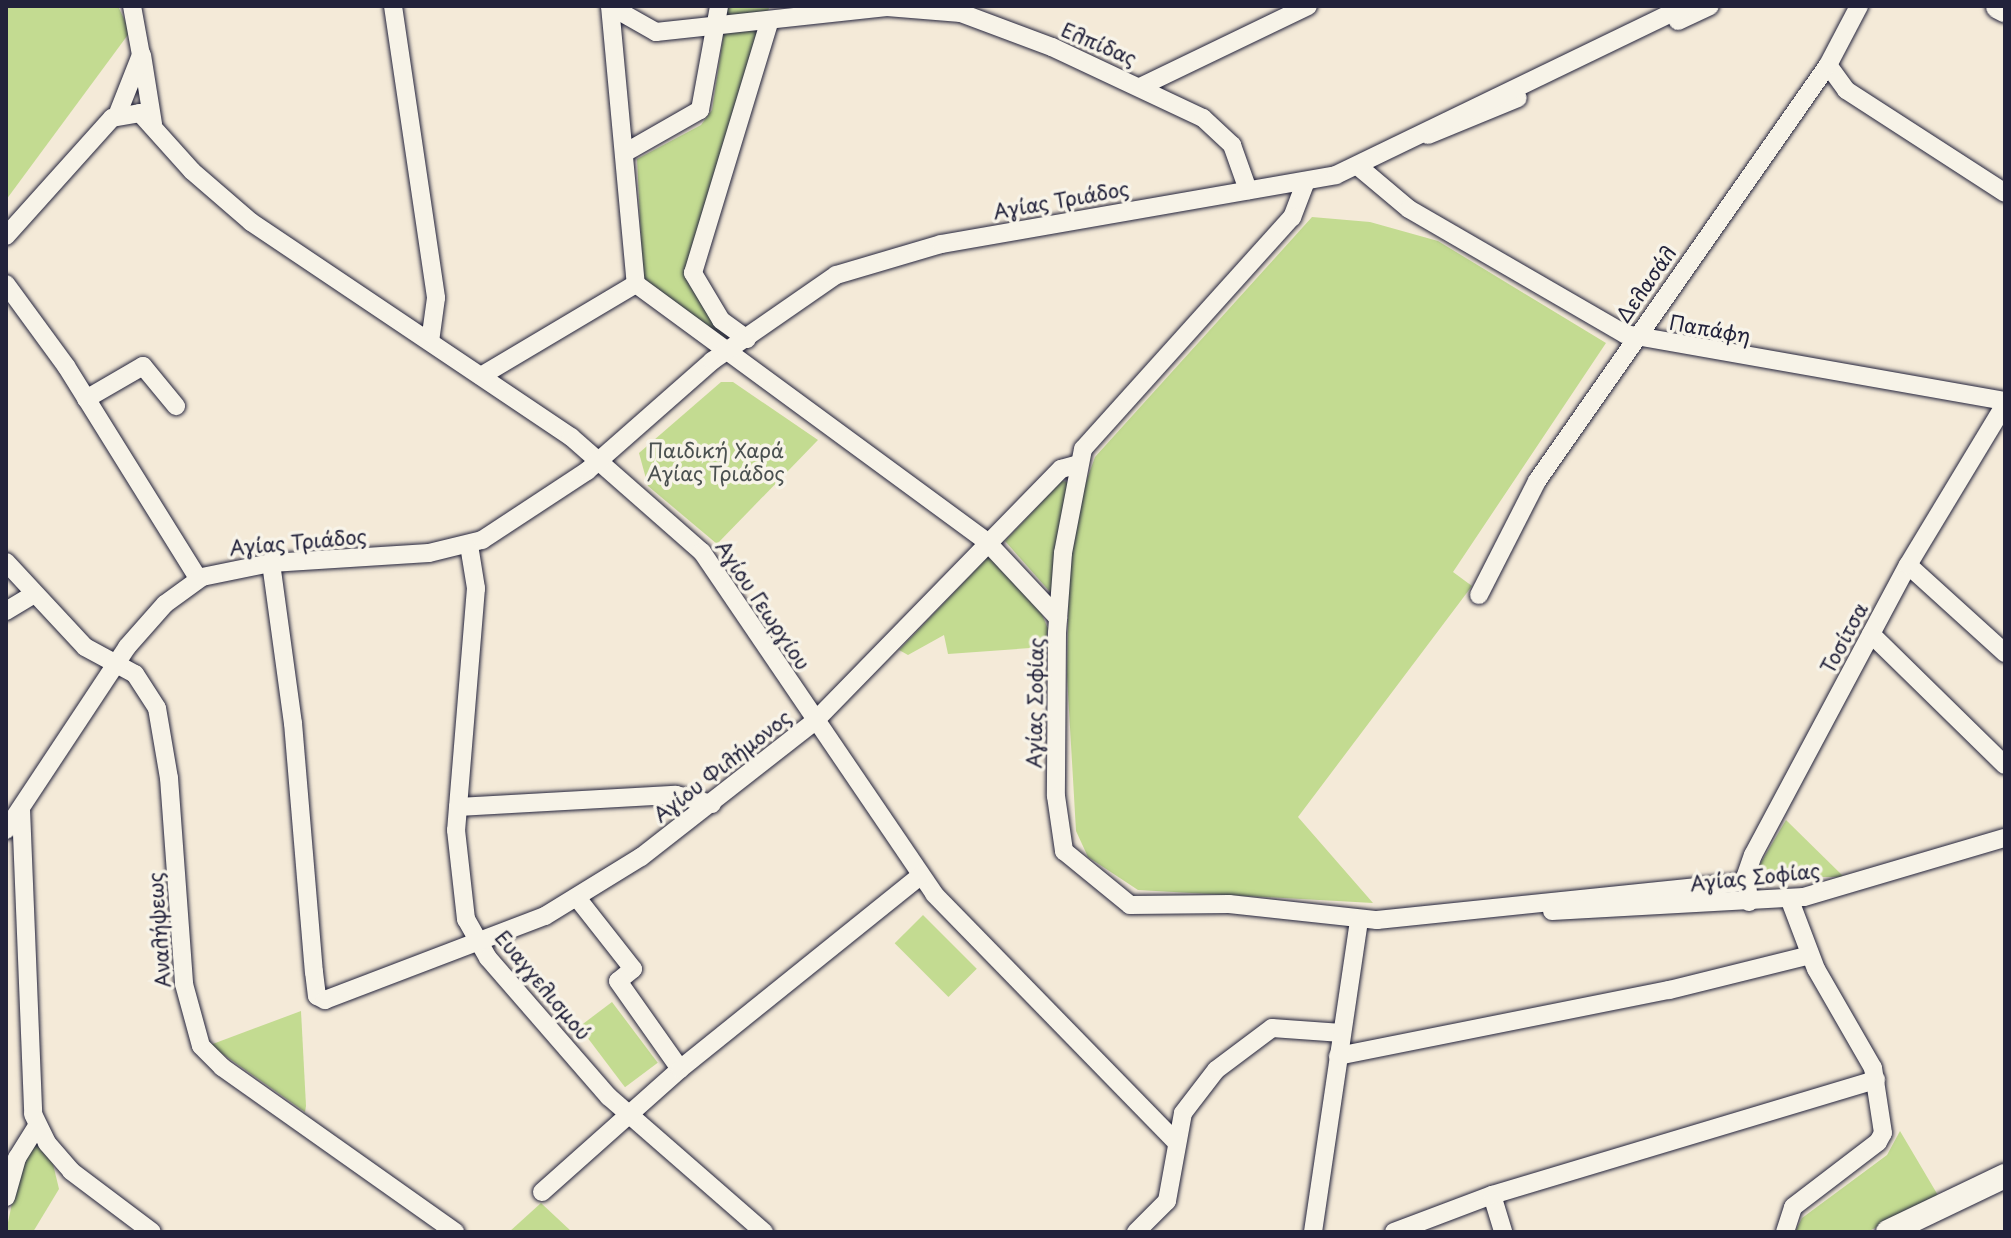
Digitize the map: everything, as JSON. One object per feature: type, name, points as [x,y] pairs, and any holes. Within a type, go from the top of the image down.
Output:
[{"type":"main road","points":[[1999,6],[2005,9]]},
{"type":"street","name":"Αγίου Γεωργίου","points":[[132,6],[153,124]]},
{"type":"street","points":[[393,6],[436,298],[430,342]]},
{"type":"street","points":[[610,6],[628,151],[629,259],[636,284],[725,355],[987,542],[1058,618]]},
{"type":"street","name":"Ελπίδας","points":[[610,6],[651,32],[770,20],[811,10],[902,6],[951,11],[1142,86],[1218,130],[1237,155],[1248,190]]},
{"type":"street","points":[[628,151],[700,110],[718,26],[719,6]]},
{"type":"street","points":[[1142,86],[1308,6]]},
{"type":"street","name":"Αγίας Τριάδος","points":[[6,830],[116,663],[165,604],[198,578],[271,563],[469,545],[525,517],[600,461],[618,458],[714,374],[725,355],[822,282],[871,261],[1306,181],[1359,167],[1425,135],[1444,118],[1686,6]]},
{"type":"street","name":"Αγίας Τριάδος","points":[[1425,135],[1441,134],[1710,6]]},
{"type":"street","name":"Δελασάλ","points":[[1479,595],[1537,481],[1828,65],[1859,6]]},
{"type":"street","points":[[747,339],[721,320],[693,273],[770,20]]},
{"type":"street","points":[[6,236],[123,112],[141,55]]},
{"type":"street","points":[[1828,65],[1846,90],[2005,193]]},
{"type":"street","name":"Αγίου Γεωργίου","points":[[123,112],[153,124],[192,171],[235,209],[600,461],[702,552],[920,876],[1010,978],[1176,1142]]},
{"type":"street","name":"Παπάφη","points":[[1359,167],[1409,209],[1636,336],[2005,402]]},
{"type":"street","name":"Αγίας Σοφίας","points":[[1306,181],[1292,217],[1090,438],[1078,464],[1058,618],[1056,796],[1068,858],[1130,905],[1229,904],[1359,919],[1501,909],[1746,882]]},
{"type":"street","points":[[6,284],[86,399],[198,578]]},
{"type":"street","points":[[481,376],[636,284]]},
{"type":"street","points":[[86,399],[143,366],[176,406]]},
{"type":"street","name":"Τοσίτσα","points":[[1749,902],[1746,882],[1753,855],[1908,565],[2005,402]]},
{"type":"street","name":"Αγίου Φιλήμονος","points":[[271,563],[321,1000],[478,944],[578,899],[712,804],[814,722],[1061,469],[1078,464]]},
{"type":"street","name":"Ευαγγελισμού","points":[[469,545],[476,588],[458,807],[460,900],[478,944],[627,1115],[764,1232]]},
{"type":"street","name":"Αναλήψεως","points":[[6,562],[33,595],[85,647],[116,663],[144,686],[164,732],[184,984],[197,1040],[231,1074],[455,1232]]},
{"type":"street","points":[[1908,565],[2005,653]]},
{"type":"street","points":[[6,611],[33,595]]},
{"type":"street","points":[[1871,634],[2005,765]]},
{"type":"street","points":[[458,807],[676,795],[712,804]]},
{"type":"street","points":[[21,809],[26,833],[30,1095],[37,1126],[71,1171],[152,1232]]},
{"type":"street","name":"Αγίας Σοφίας","points":[[1501,909],[1749,902],[1789,898],[1845,888],[2005,838]]},
{"type":"street","points":[[542,1192],[680,1069],[920,876]]},
{"type":"street","points":[[1785,1232],[1793,1207],[1882,1137],[1876,1080],[1810,955],[1789,898]]},
{"type":"street","points":[[578,899],[633,969],[618,981],[680,1069]]},
{"type":"street","points":[[1313,1232],[1359,919]]},
{"type":"street","points":[[1338,1056],[1654,994],[1810,955]]},
{"type":"street","points":[[1147,1228],[1167,1201],[1176,1142],[1186,1105],[1202,1083],[1268,1030],[1287,1026],[1342,1033]]},
{"type":"street","points":[[1394,1232],[1492,1195],[1876,1080]]},
{"type":"street","points":[[6,1197],[21,1149],[37,1126]]},
{"type":"street","points":[[1888,1232],[2005,1176]]},
{"type":"street","points":[[1910,1232],[2005,1188]]},
{"type":"street","points":[[1492,1195],[1503,1232]]},
{"type":"green space","points":[[6,6],[118,6],[130,32],[6,200]]},
{"type":"green space","points":[[728,6],[781,6],[769,8],[686,267],[689,285],[731,334],[721,342],[643,279],[637,159],[701,125],[712,110]]},
{"type":"green space","points":[[1312,217],[1370,222],[1438,241],[1606,343],[1453,572],[1472,586],[1298,817],[1373,903],[1138,890],[1088,857],[1076,831],[1067,675],[1069,568],[1082,493],[1095,457]]},
{"type":"green space","name":"Παιδική Χαρά Αγίας Τριάδος","points":[[721,382],[733,382],[818,440],[717,544],[648,486],[639,453]]},
{"type":"green space","points":[[1062,481],[1068,482],[1051,593],[1005,541]]},
{"type":"green space","points":[[990,555],[1037,602],[1048,629],[1044,647],[948,654],[944,635],[908,655],[899,650]]},
{"type":"green space","points":[[1786,820],[1844,877],[1766,877],[1760,864]]},
{"type":"green space","points":[[923,915],[977,969],[948,997],[895,943]]},
{"type":"green space","points":[[612,1002],[658,1063],[625,1087],[579,1027]]},
{"type":"green space","points":[[301,1011],[306,1106],[305,1112],[210,1045]]},
{"type":"green space","points":[[1900,1131],[1939,1197],[1867,1232],[1795,1232],[1802,1218],[1887,1155]]},
{"type":"green space","points":[[36,1144],[53,1164],[59,1189],[33,1232],[6,1232],[21,1160]]},
{"type":"green space","points":[[541,1203],[572,1232],[509,1232]]}]
